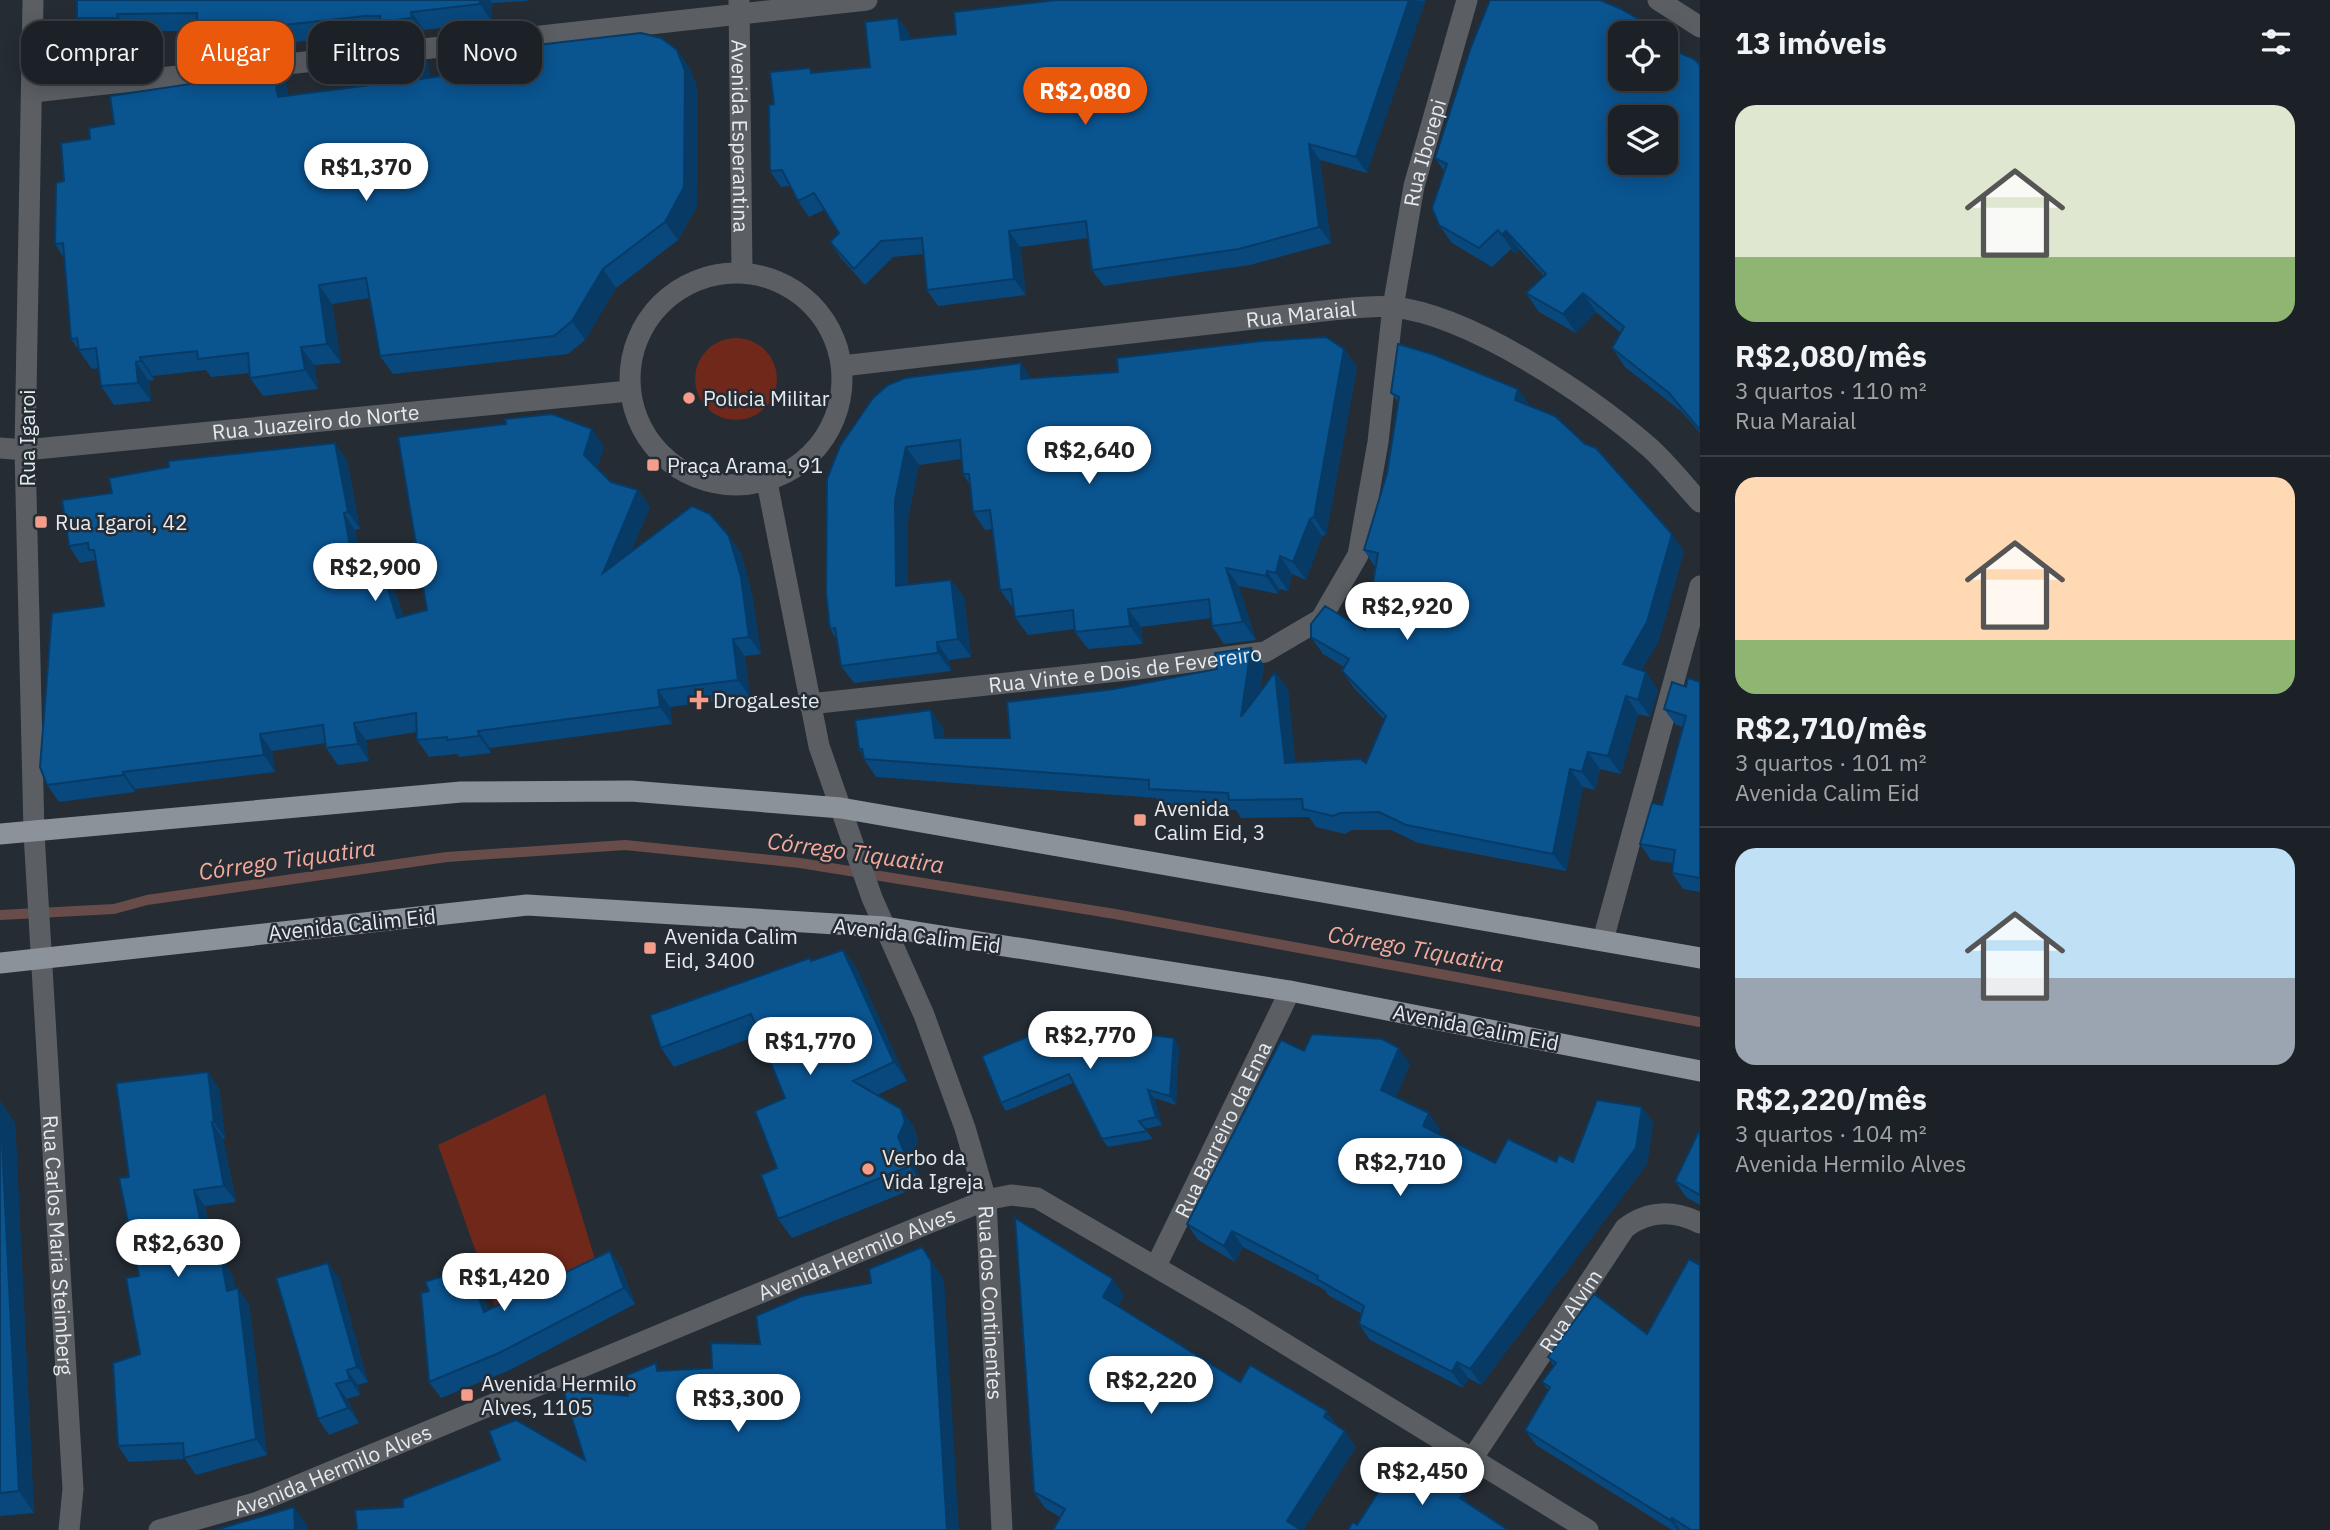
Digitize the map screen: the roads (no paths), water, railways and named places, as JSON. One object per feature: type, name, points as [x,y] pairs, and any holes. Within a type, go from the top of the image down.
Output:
[{"type":"main road","points":[[0,834],[461,792],[631,792],[841,808],[1700,958]]},
{"type":"main road","name":"Avenida Calim Eid","points":[[0,963],[527,905],[885,927],[1290,991],[1700,1071]]},
{"type":"street","name":"Rua Igaroi","points":[[33,0],[25,450],[34,833],[43,960]]},
{"type":"street","points":[[33,92],[739,7],[867,0]]},
{"type":"street","name":"Rua Iborepi","points":[[1393,307],[1414,186],[1467,0]]},
{"type":"street","points":[[1658,0],[1700,27]]},
{"type":"street","name":"Avenida Esperantina","points":[[739,7],[742,272]]},
{"type":"street","points":[[742,272],[770,277],[804,297],[819,311],[834,337],[842,366],[841,395],[833,424],[816,449],[794,469],[767,482],[735,486],[705,482],[677,468],[653,448],[637,421],[629,391],[632,354],[646,320],[672,293],[705,276],[742,272]]},
{"type":"street","name":"Rua Maraial","points":[[842,366],[1323,311],[1393,307],[1431,315],[1487,340],[1579,393],[1650,448],[1700,502]]},
{"type":"street","name":"Rua Vinte e Dois de Fevereiro","points":[[809,704],[1137,669],[1265,652],[1321,619],[1358,555],[1378,442],[1393,307]]},
{"type":"street","name":"Rua Juazeiro do Norte","points":[[0,448],[25,450],[629,391]]},
{"type":"street","name":"Rua dos Continentes","points":[[767,482],[819,746],[872,898],[924,1015],[965,1128],[986,1200],[1002,1530]]},
{"type":"street","points":[[1603,940],[1700,586]]},
{"type":"street","name":"Rua Carlos Maria Steimberg","points":[[43,960],[73,1489],[69,1530]]},
{"type":"street","name":"Rua Barreiro da Ema","points":[[1156,1266],[1290,991]]},
{"type":"street","name":"Avenida Hermilo Alves","points":[[159,1530],[258,1502],[986,1200],[1012,1195],[1037,1198],[1156,1266],[1588,1530]]},
{"type":"street","name":"Rua Alvim","points":[[1472,1459],[1625,1228],[1638,1218],[1660,1213],[1684,1215],[1700,1223]]},
{"type":"waterway","name":"Córrego Tiquatira","points":[[0,915],[114,909],[147,900],[447,857],[625,845],[800,863],[1115,914],[1700,1022]]},
{"type":"place","name":"Policia Militar","points":[[689,398]]},
{"type":"place","name":"Praça Arama, 91","points":[[653,465]]},
{"type":"place","name":"Rua Igaroi, 42","points":[[41,522]]},
{"type":"place","name":"DrogaLeste","points":[[699,700]]},
{"type":"place","name":"Avenida Calim Eid, 3","points":[[1140,820]]},
{"type":"place","name":"Avenida Calim Eid, 3400","points":[[650,948]]},
{"type":"place","name":"Verbo da Vida Igreja","points":[[868,1169]]},
{"type":"place","name":"Avenida Hermilo Alves, 1105","points":[[467,1395]]}]
